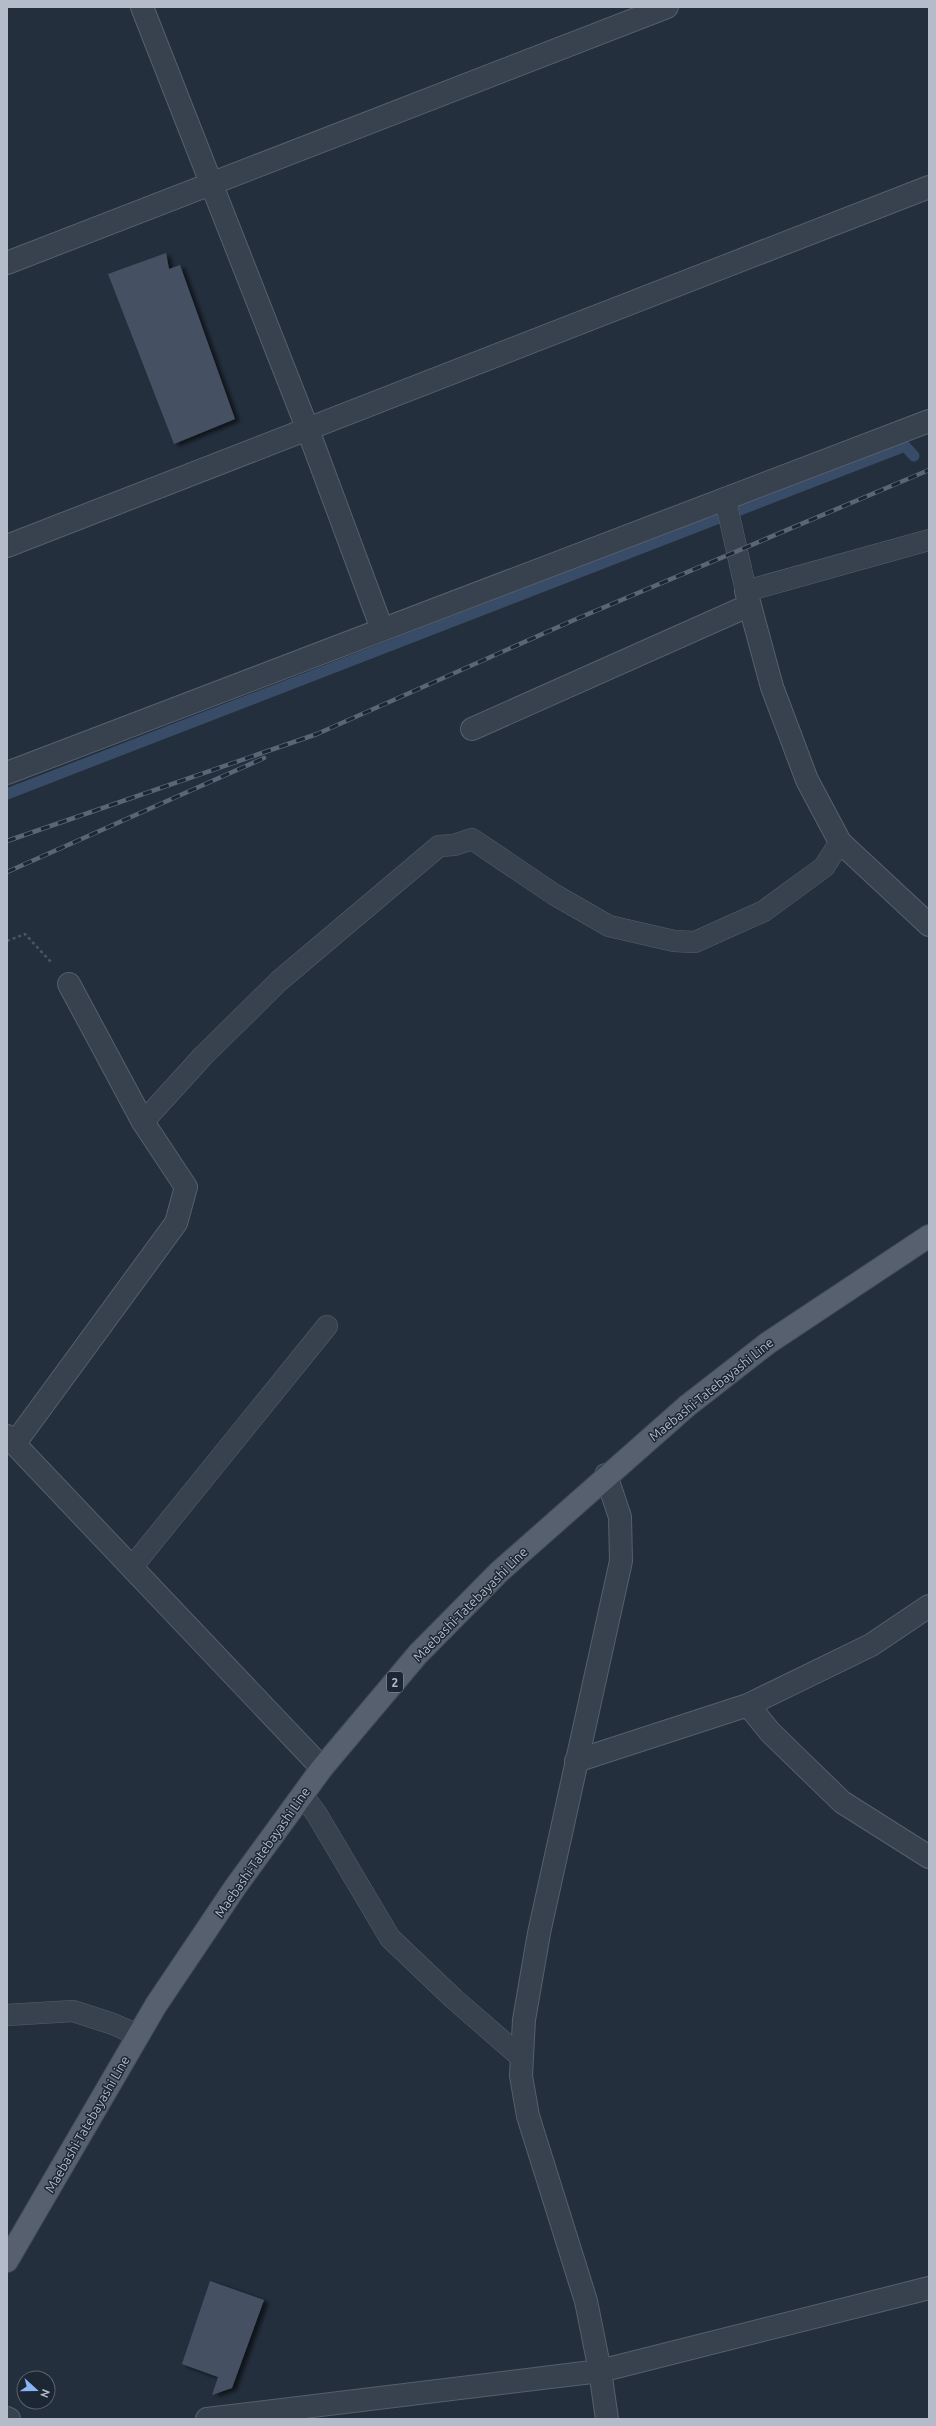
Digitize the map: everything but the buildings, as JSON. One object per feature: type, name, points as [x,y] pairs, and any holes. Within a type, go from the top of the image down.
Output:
[{"type":"main road","name":"Maebashi-Tatebayashi Line","points":[[7,2261],[138,2035],[236,1886],[322,1768],[418,1654],[499,1572],[606,1475],[687,1406],[768,1343],[929,1236]]},
{"type":"street","points":[[142,7],[308,430],[382,629]]},
{"type":"street","points":[[7,263],[211,182],[667,7]]},
{"type":"street","points":[[7,546],[929,187]]},
{"type":"street","points":[[7,773],[929,421]]},
{"type":"street","points":[[472,729],[748,598],[772,687],[807,780],[840,842],[929,925]]},
{"type":"street","points":[[69,984],[143,1122],[186,1187],[176,1223],[11,1440],[322,1768]]},
{"type":"street","points":[[606,1475],[620,1517],[621,1561],[539,1933],[524,2020],[521,2076],[528,2116],[586,2301],[600,2371],[606,2419]]},
{"type":"street","points":[[576,1761],[748,1705],[871,1645],[929,1606]]},
{"type":"street","points":[[748,1705],[770,1732],[842,1802],[929,1857]]},
{"type":"street","points":[[207,2419],[600,2371],[929,2288]]},
{"type":"lane","points":[[725,498],[748,598],[929,540]]},
{"type":"lane","points":[[143,1122],[203,1056],[279,981],[439,846],[454,845],[472,839],[555,895],[610,926],[674,941],[695,942],[764,911],[824,867],[840,842]]},
{"type":"lane","points":[[132,1567],[327,1326]]},
{"type":"lane","points":[[302,1795],[316,1813],[390,1938],[454,1999],[522,2058]]},
{"type":"lane","points":[[7,2015],[73,2011],[113,2024],[138,2035]]},
{"type":"path","points":[[7,941],[25,934],[32,940],[69,984]]},
{"type":"waterway","points":[[7,794],[905,446],[914,456]]},
{"type":"railway","points":[[7,841],[317,734],[574,620],[929,470]]},
{"type":"railway","points":[[7,872],[264,758]]}]
